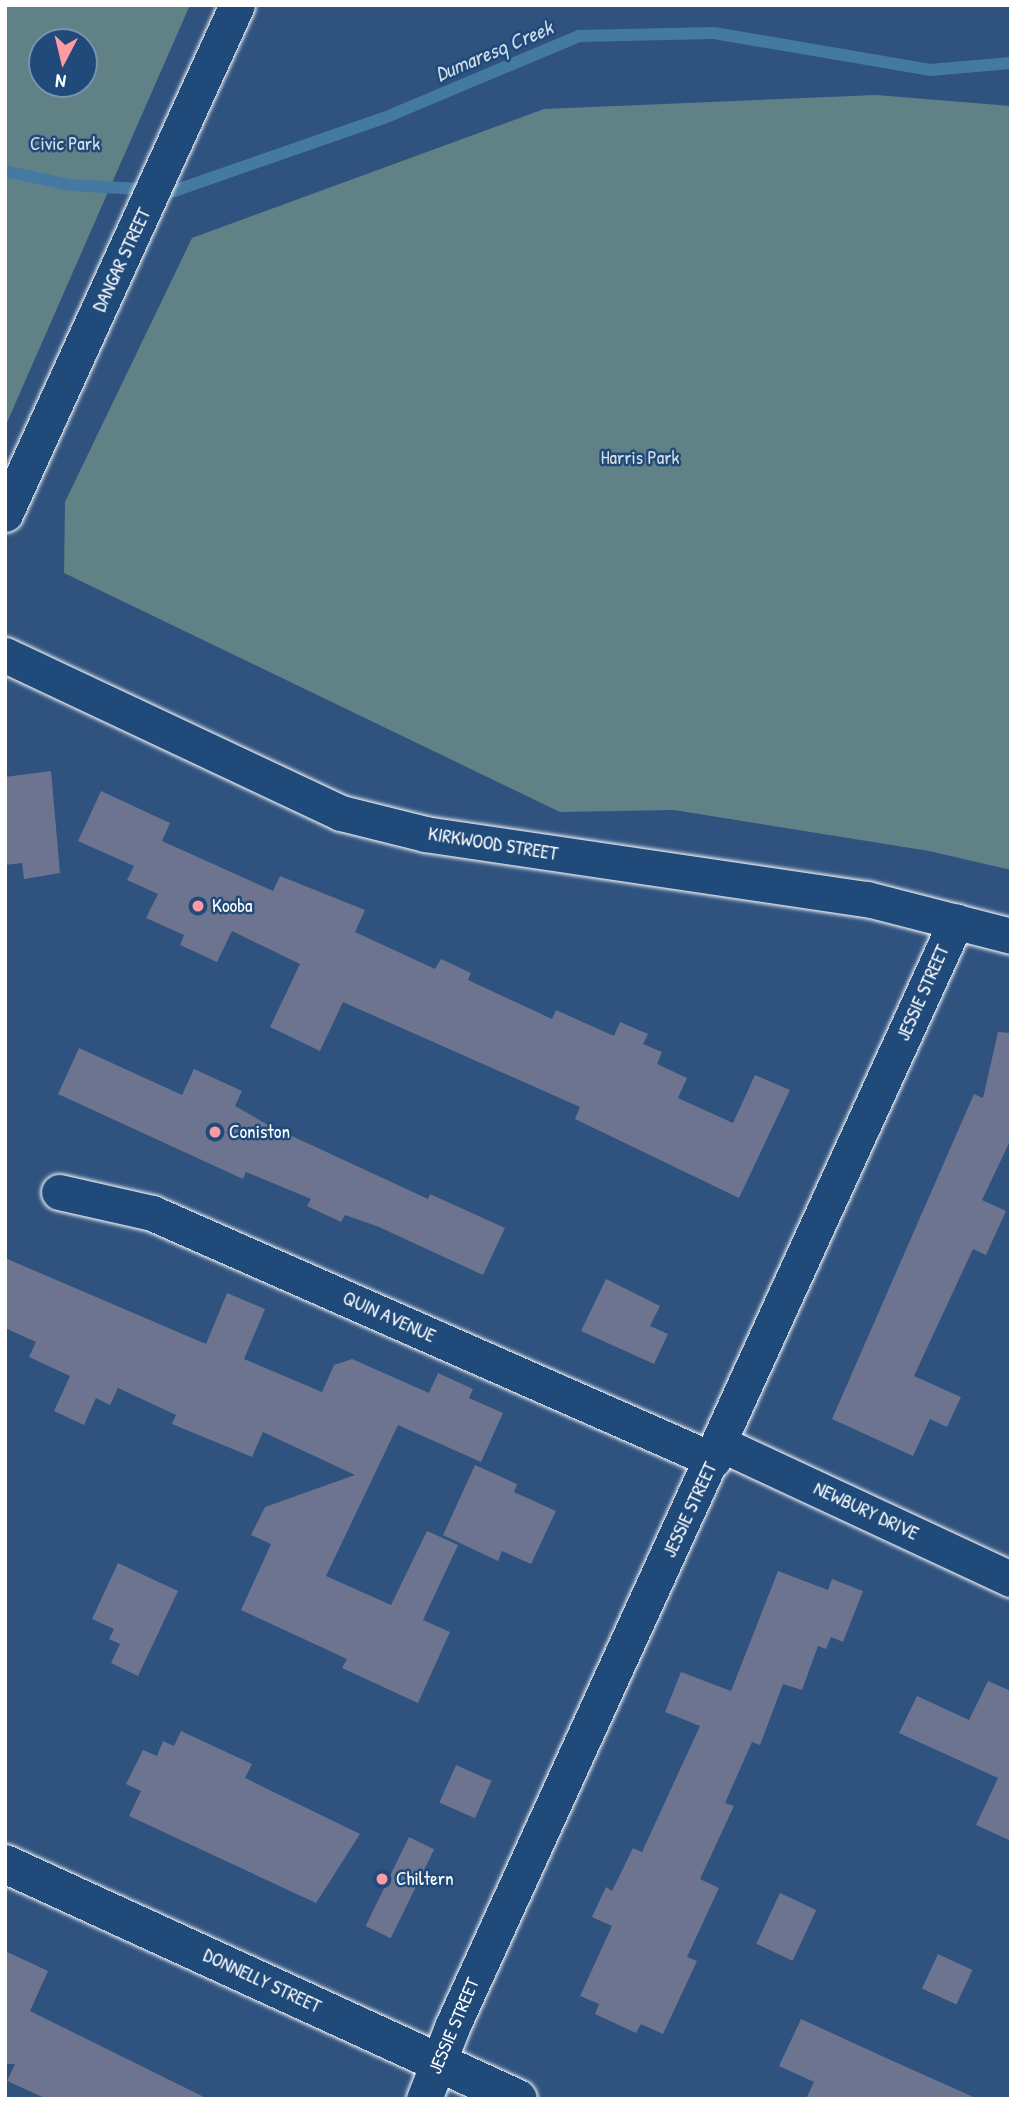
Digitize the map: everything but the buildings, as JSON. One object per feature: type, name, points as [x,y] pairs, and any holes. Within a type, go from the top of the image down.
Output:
[{"type":"street","name":"DANGAR STREET","points":[[5,514],[13,479],[140,222],[237,5]]},
{"type":"street","name":"KIRKWOOD STREET","points":[[5,655],[341,813],[425,834],[867,899],[1011,936]]},
{"type":"street","name":"JESSIE STREET","points":[[424,2099],[438,2062],[956,921]]},
{"type":"street","name":"QUIN AVENUE","points":[[59,1192],[152,1213],[717,1452]]},
{"type":"street","name":"NEWBURY DRIVE","points":[[717,1452],[1011,1579]]},
{"type":"street","name":"DONNELLY STREET","points":[[5,1864],[518,2099]]},
{"type":"green space","name":"Civic Park","points":[[5,5],[190,5],[5,427]]},
{"type":"green space","name":"Harris Park","points":[[876,95],[1011,106],[1011,870],[929,851],[674,810],[560,812],[64,573],[65,502],[192,238],[544,109]]},
{"type":"waterway","name":"Dumaresq Creek","points":[[5,171],[70,185],[174,191],[384,118],[579,36],[714,33],[930,70],[1011,63]]},
{"type":"place","name":"Kooba","points":[[198,906]]},
{"type":"place","name":"Coniston","points":[[215,1132]]},
{"type":"place","name":"Chiltern","points":[[382,1879]]}]
